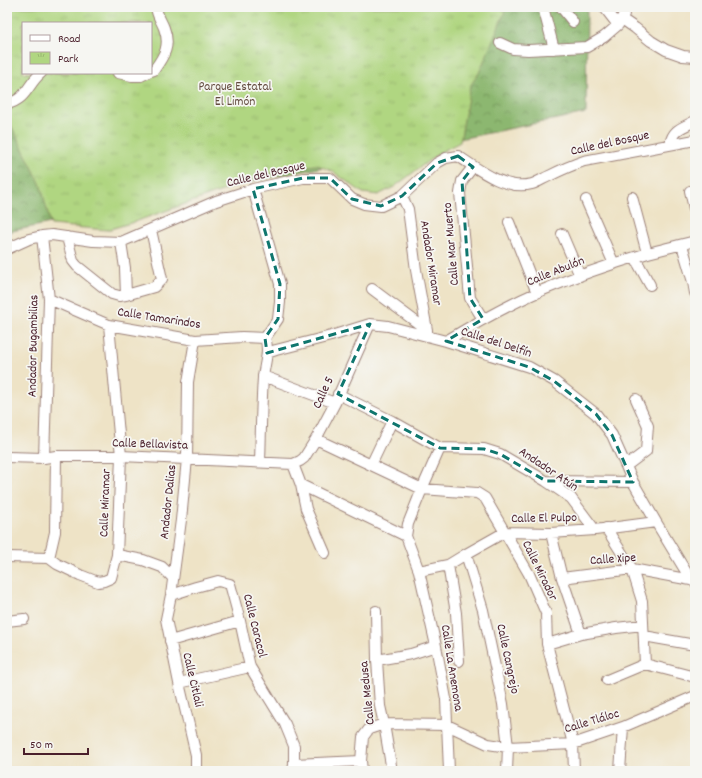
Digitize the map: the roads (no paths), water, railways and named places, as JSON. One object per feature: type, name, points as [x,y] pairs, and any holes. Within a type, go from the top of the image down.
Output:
[{"type":"street","points":[[152,71],[164,55],[167,43],[164,29],[158,17],[156,7]]},
{"type":"street","points":[[544,7],[554,49]]},
{"type":"street","points":[[561,7],[573,22]]},
{"type":"street","points":[[604,7],[622,16],[651,41],[666,50],[684,56],[695,57]]},
{"type":"street","points":[[500,43],[513,48],[528,50],[587,48],[604,37],[622,16]]},
{"type":"street","points":[[7,104],[24,95],[40,74]]},
{"type":"street","points":[[123,74],[132,76],[141,76],[145,74]]},
{"type":"street","points":[[670,144],[672,136],[676,131],[695,121]]},
{"type":"street","name":"Calle del Bosque","points":[[7,249],[29,239],[52,235],[93,241],[121,242],[216,201],[252,189],[303,178],[330,178],[352,199],[364,204],[381,206],[402,196],[437,163],[446,158],[458,156],[473,167],[498,180],[511,184],[533,184],[569,166],[695,140]]},
{"type":"street","name":"Calle Mar Muerto","points":[[473,167],[462,181],[460,193],[470,298],[484,319]]},
{"type":"street","points":[[252,189],[280,284],[278,319],[266,345],[263,376],[260,462]]},
{"type":"street","points":[[690,191],[695,213]]},
{"type":"street","name":"Andador Miramar","points":[[402,196],[408,209],[416,270],[427,333]]},
{"type":"street","points":[[632,197],[647,253]]},
{"type":"street","points":[[586,200],[614,264]]},
{"type":"street","points":[[509,222],[537,293]]},
{"type":"street","points":[[67,237],[73,261],[77,266],[112,294],[118,296],[154,287],[162,279],[151,230]]},
{"type":"street","points":[[562,234],[580,276]]},
{"type":"street","name":"Andador Bugambilias","points":[[42,236],[49,299],[44,458]]},
{"type":"street","name":"Calle Abulón","points":[[446,341],[484,319],[537,293],[580,276],[647,253],[695,241]]},
{"type":"street","points":[[121,242],[125,268],[126,295]]},
{"type":"street","points":[[682,244],[695,293]]},
{"type":"street","points":[[635,258],[650,285]]},
{"type":"street","points":[[372,289],[427,333]]},
{"type":"street","name":"Calle Tamarindos","points":[[49,299],[109,325],[195,340],[242,337],[276,350],[370,324]]},
{"type":"street","name":"Calle del Delfín","points":[[370,324],[427,333],[446,341],[529,367],[554,381],[596,414],[612,435],[633,482],[693,581]]},
{"type":"street","name":"Calle 5","points":[[293,464],[304,458],[316,439],[337,399],[370,324]]},
{"type":"street","name":"Calle Miramar","points":[[49,558],[57,564],[98,582],[111,578],[117,554],[121,456],[109,325]]},
{"type":"street","name":"Andador Dalias","points":[[171,596],[187,459],[188,382],[195,340]]},
{"type":"street","points":[[263,376],[337,399],[392,421],[440,448],[408,524],[406,536],[301,485]]},
{"type":"street","points":[[626,466],[646,452],[648,426],[636,399]]},
{"type":"street","points":[[371,465],[392,421]]},
{"type":"street","points":[[316,439],[422,489]]},
{"type":"street","name":"Andador Atún","points":[[440,448],[484,449],[500,454],[546,481],[571,498],[595,530]]},
{"type":"street","points":[[7,557],[49,558],[55,532],[56,456]]},
{"type":"street","name":"Calle Bellavista","points":[[7,457],[44,458],[56,456],[121,456],[293,464]]},
{"type":"street","points":[[293,464],[301,485],[306,509],[325,553]]},
{"type":"street","points":[[546,481],[633,482]]},
{"type":"street","name":"Calle Mirador","points":[[422,489],[477,493],[485,498],[529,574],[546,613],[547,644],[573,744],[574,771]]},
{"type":"street","name":"Calle El Pulpo","points":[[419,571],[448,565],[505,532],[551,533],[595,530],[656,522]]},
{"type":"street","points":[[606,528],[632,569],[642,601],[645,664]]},
{"type":"street","points":[[551,533],[562,578],[581,634]]},
{"type":"street","name":"Calle La Anemona","points":[[406,536],[419,571],[446,699],[449,771]]},
{"type":"street","points":[[117,554],[143,560],[162,567],[173,578]]},
{"type":"street","name":"Calle Cangrejo","points":[[466,554],[483,610],[503,704],[508,747],[507,771]]},
{"type":"street","points":[[448,565],[456,613],[459,661]]},
{"type":"street","name":"Calle Xipe","points":[[562,578],[632,569],[693,581]]},
{"type":"street","name":"Calle Caracol","points":[[171,596],[218,581],[230,584],[250,667],[286,724],[294,746],[294,767]]},
{"type":"street","name":"Calle Citlali","points":[[171,596],[166,619],[196,755],[196,771]]},
{"type":"street","name":"Calle Medusa","points":[[376,611],[380,706],[392,771]]},
{"type":"street","points":[[7,620],[24,619]]},
{"type":"street","points":[[170,641],[240,621]]},
{"type":"street","points":[[547,644],[581,634],[643,625]]},
{"type":"street","points":[[644,636],[695,645]]},
{"type":"street","points":[[377,660],[412,654],[436,646]]},
{"type":"street","points":[[607,680],[645,664],[695,676]]},
{"type":"street","points":[[179,683],[250,667]]},
{"type":"street","name":"Calle Tláloc","points":[[447,725],[488,744],[508,747],[573,744],[623,727],[695,696]]},
{"type":"street","points":[[294,767],[362,766],[363,737],[369,729],[384,724],[447,725]]},
{"type":"street","points":[[620,771],[623,727]]},
{"type":"park label","name":"Parque Estatal El Limón","points":[[235,94]]}]
